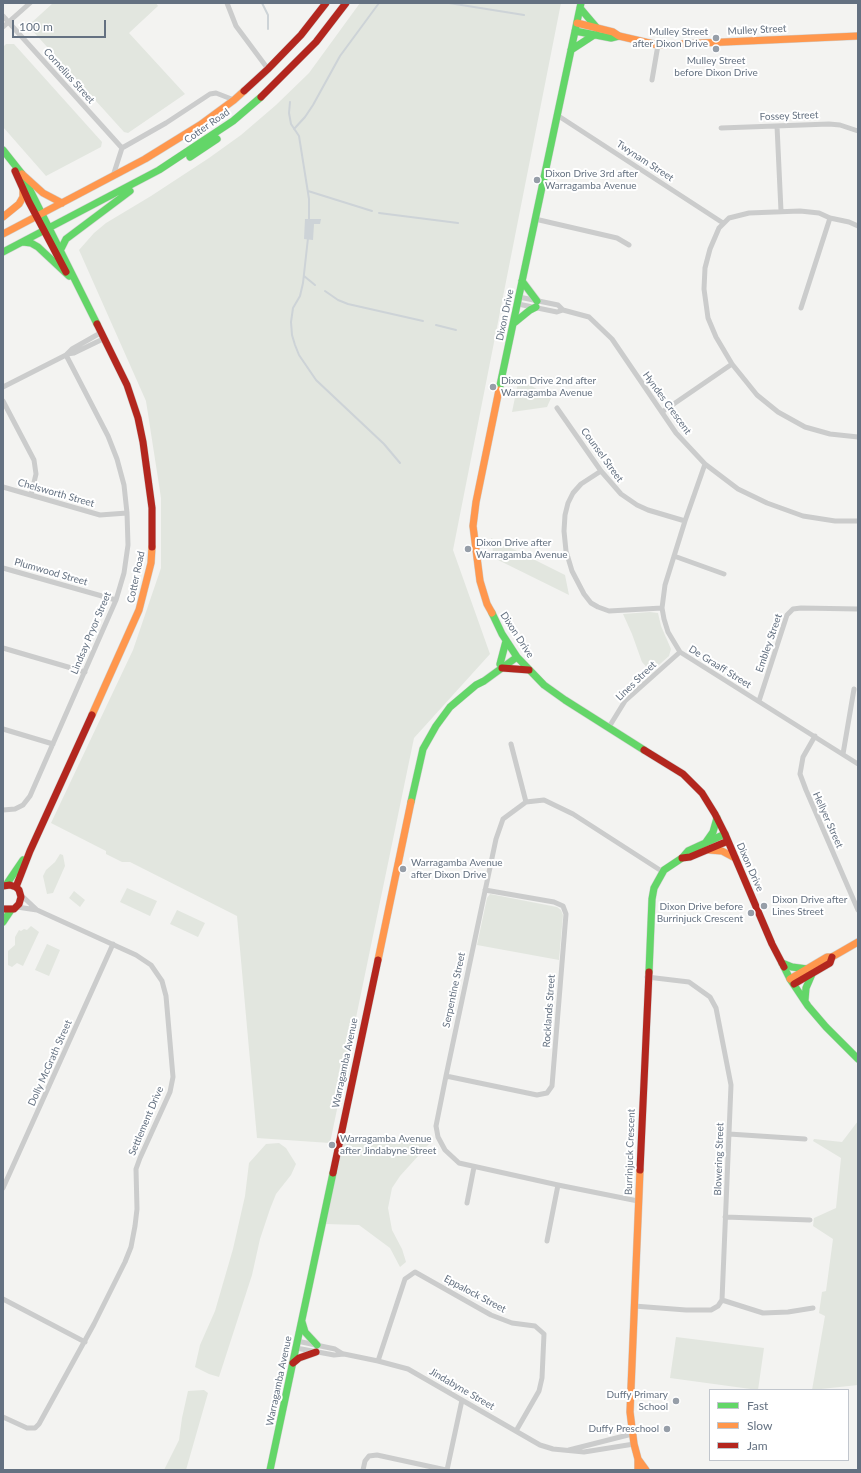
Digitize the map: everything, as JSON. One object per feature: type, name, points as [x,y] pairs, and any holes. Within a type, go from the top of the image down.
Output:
[{"type":"main road","name":"Cotter Road","points":[[83,297],[68,276],[40,214],[172,143],[234,100],[268,69],[301,35],[326,3]]},
{"type":"main road","name":"Cotter Road","points":[[47,229],[159,170],[233,121],[262,97],[301,58],[321,36],[346,3]]},
{"type":"main road","points":[[580,6],[598,28]]},
{"type":"main road","name":"Dixon Drive","points":[[580,6],[476,502],[473,526],[474,548],[480,581],[494,619],[506,641],[529,670],[554,693],[683,774],[702,793],[717,818],[772,944],[792,982],[826,1027],[858,1059]]},
{"type":"main road","name":"Mulley Street","points":[[577,23],[613,32],[619,36],[658,45],[858,36]]},
{"type":"main road","name":"Mulley Street","points":[[575,32],[611,38],[619,36]]},
{"type":"main road","points":[[571,50],[594,35]]},
{"type":"main road","points":[[61,249],[66,239],[120,197],[167,172],[201,150],[224,134],[233,121]]},
{"type":"main road","points":[[3,150],[22,174],[43,193],[62,203]]},
{"type":"main road","points":[[11,159],[23,190],[40,214]]},
{"type":"main road","points":[[22,174],[40,214]]},
{"type":"main road","points":[[3,217],[19,204],[23,197],[23,190]]},
{"type":"main road","points":[[3,234],[40,214]]},
{"type":"main road","name":"Cotter Road","points":[[14,908],[20,901],[18,891],[30,851],[138,610],[151,563],[152,546],[152,508],[144,442],[138,418],[127,385],[103,335],[83,297],[61,249],[47,229]]},
{"type":"main road","points":[[3,252],[47,229]]},
{"type":"main road","points":[[23,242],[31,243],[38,247],[68,276]]},
{"type":"main road","points":[[513,323],[537,304],[522,281]]},
{"type":"main road","points":[[506,641],[501,666],[529,670]]},
{"type":"main road","name":"Warragamba Avenue","points":[[270,1470],[416,774],[424,749],[436,726],[450,707],[516,655]]},
{"type":"main road","points":[[717,818],[713,832],[706,846],[722,851],[735,858]]},
{"type":"main road","name":"Burrinjuck Crescent","points":[[638,1470],[638,1459],[632,1434],[630,1412],[647,978],[652,898],[654,888],[663,872],[671,864],[682,858],[688,851],[706,846],[726,837]]},
{"type":"main road","name":"Cotter Road","points":[[5,885],[30,851]]},
{"type":"main road","points":[[5,885],[18,891]]},
{"type":"main road","points":[[3,909],[14,908]]},
{"type":"main road","points":[[3,922],[14,908]]},
{"type":"main road","points":[[792,982],[809,972],[830,963],[832,957],[858,942]]},
{"type":"main road","points":[[782,963],[809,972]]},
{"type":"main road","points":[[806,1002],[806,988],[809,972]]},
{"type":"main road","points":[[293,1363],[316,1348],[305,1332],[301,1322]]},
{"type":"main road","name":"Burrinjuck Crescent","points":[[638,1459],[646,1470]]},
{"type":"street","points":[[3,27],[30,3]]},
{"type":"street","points":[[227,3],[236,26],[268,69]]},
{"type":"street","name":"Cornelius Street","points":[[3,16],[122,148]]},
{"type":"street","points":[[652,80],[658,45]]},
{"type":"street","points":[[113,176],[122,148],[166,123],[210,94],[216,93],[234,100]]},
{"type":"street","name":"Twynam Street","points":[[557,115],[723,223]]},
{"type":"street","name":"Fossey Street","points":[[721,128],[829,124],[840,125],[858,131]]},
{"type":"street","points":[[777,126],[781,211]]},
{"type":"street","points":[[858,226],[810,211],[781,211],[743,214],[729,218],[723,223],[716,233],[707,257],[704,276],[704,296],[708,318],[713,331],[732,364],[757,395],[778,412],[805,427],[820,432],[858,437]]},
{"type":"street","points":[[801,308],[830,218]]},
{"type":"street","points":[[535,219],[617,238],[629,245]]},
{"type":"street","name":"Hyndes Crescent","points":[[518,300],[537,304],[557,312],[563,310],[590,317],[612,339],[676,433],[705,464],[738,488],[767,503],[803,516],[835,521],[858,521]]},
{"type":"street","points":[[3,387],[66,354],[74,353],[103,335]]},
{"type":"street","name":"Lindsay Pryor Street","points":[[3,817],[4,810],[15,809],[23,805],[30,796],[116,600],[124,572],[128,544],[128,513],[124,485],[117,459],[108,436],[66,354]]},
{"type":"street","points":[[662,412],[732,364]]},
{"type":"street","points":[[3,401],[34,460],[36,474],[30,495]]},
{"type":"street","name":"Counsel Street","points":[[557,408],[601,471],[615,488],[638,505],[648,510],[685,521]]},
{"type":"street","name":"De Graaff Street","points":[[705,464],[665,585],[662,608],[668,632],[680,652],[858,764]]},
{"type":"street","points":[[601,471],[581,484],[573,493],[568,503],[565,515],[564,530],[566,551],[572,571],[584,594],[591,603],[598,608],[609,610],[662,608]]},
{"type":"street","name":"Chelsworth Street","points":[[3,487],[100,515],[128,513]]},
{"type":"street","points":[[674,556],[724,574]]},
{"type":"street","name":"Plumwood Street","points":[[3,568],[116,600]]},
{"type":"street","name":"Embley Street","points":[[759,701],[787,615],[793,609],[858,609]]},
{"type":"street","points":[[3,648],[85,672]]},
{"type":"street","name":"Lines Street","points":[[609,727],[625,701],[680,652]]},
{"type":"street","points":[[843,754],[854,689]]},
{"type":"street","points":[[3,729],[53,744]]},
{"type":"street","name":"Hellyer Street","points":[[814,736],[803,757],[800,774],[858,910]]},
{"type":"street","points":[[511,744],[526,802],[544,800],[573,814],[663,872]]},
{"type":"street","name":"Serpentine Street","points":[[526,802],[503,819],[496,839],[436,1126],[438,1137],[445,1150],[459,1163],[638,1201]]},
{"type":"street","name":"Rocklands Street","points":[[446,1076],[537,1095],[547,1093],[552,1086],[566,914],[563,906],[554,902],[485,890]]},
{"type":"street","name":"Settlement Drive","points":[[18,891],[37,910]]},
{"type":"street","name":"Settlement Drive","points":[[3,1417],[27,1428],[34,1428],[39,1424],[85,1342],[125,1262],[131,1247],[135,1226],[137,1209],[136,1169],[170,1092],[173,1077],[166,996],[162,981],[155,970],[144,959],[37,910],[14,908]]},
{"type":"street","name":"Dolly McGrath Street","points":[[3,1188],[113,944]]},
{"type":"street","name":"Blowering Street","points":[[647,978],[689,982],[710,997],[716,1008],[731,1085],[722,1300]]},
{"type":"street","points":[[729,1134],[806,1139]]},
{"type":"street","points":[[467,1203],[474,1167]]},
{"type":"street","points":[[547,1242],[558,1185]]},
{"type":"street","points":[[725,1217],[810,1220]]},
{"type":"street","name":"Eppalock Street","points":[[378,1361],[405,1279],[415,1272],[491,1315],[512,1323],[535,1326],[544,1334],[542,1378],[539,1391],[516,1431]]},
{"type":"street","points":[[3,1299],[85,1342]]},
{"type":"street","points":[[634,1306],[711,1310],[718,1306],[722,1300],[763,1313],[788,1312],[813,1308]]},
{"type":"street","name":"Jindabyne Street","points":[[297,1344],[316,1348],[335,1349],[344,1354],[408,1369],[540,1445],[553,1449],[584,1452],[634,1444]]},
{"type":"street","points":[[363,1470],[365,1461],[369,1456],[377,1455],[447,1470],[462,1400]]},
{"type":"street","name":"Jindabyne Street","points":[[566,1451],[584,1445],[632,1434]]},
{"type":"shaded area","points":[[53,3],[156,3],[158,6],[129,33],[185,94],[128,133],[124,132],[30,28],[30,24]]},
{"type":"shaded area","points":[[360,3],[561,3],[453,550],[490,654],[414,738],[330,1143],[257,1138],[237,916],[130,862],[122,862],[106,854],[106,851],[51,823],[133,650],[161,568],[161,498],[146,401],[79,250],[94,233],[106,223],[209,158],[241,135],[276,105],[309,73]]},
{"type":"shaded area","points":[[6,44],[14,44],[102,142],[101,147],[46,176],[3,127],[3,47]]},
{"type":"shaded area","points":[[305,219],[321,219],[320,224],[314,224],[313,240],[304,239]]},
{"type":"shaded area","points":[[519,378],[551,398],[547,407],[512,412]]},
{"type":"shaded area","points":[[491,538],[565,575],[569,595],[494,558]]},
{"type":"shaded area","points":[[650,612],[658,613],[661,626],[671,649],[669,656],[651,672],[642,662],[623,614]]},
{"type":"shaded area","points":[[60,854],[63,855],[65,866],[53,893],[47,894],[43,876],[46,870],[55,862]]},
{"type":"shaded area","points":[[127,888],[157,901],[150,916],[120,902]]},
{"type":"shaded area","points":[[74,891],[85,900],[80,907],[69,898]]},
{"type":"shaded area","points":[[490,894],[557,907],[561,910],[563,915],[559,960],[477,945],[487,898]]},
{"type":"shaded area","points":[[177,910],[205,923],[198,937],[170,924]]},
{"type":"shaded area","points":[[31,926],[39,932],[23,966],[17,963],[12,967],[8,965],[8,951],[15,945],[15,937],[19,930],[27,930]]},
{"type":"shaded area","points":[[47,944],[60,950],[49,976],[35,970]]},
{"type":"shaded area","points":[[858,1121],[858,1385],[812,1389],[825,1316],[819,1313],[822,1292],[826,1291],[833,1239],[813,1226],[814,1218],[836,1208],[841,1158],[813,1141],[814,1139],[842,1142]]},
{"type":"shaded area","points":[[432,1136],[429,1144],[400,1176],[392,1188],[388,1208],[392,1230],[402,1249],[406,1262],[400,1267],[390,1248],[359,1225],[325,1224],[341,1142]]},
{"type":"shaded area","points":[[279,1143],[286,1148],[296,1164],[291,1175],[276,1194],[270,1209],[260,1239],[252,1275],[219,1377],[195,1367],[200,1345],[215,1311],[233,1249],[245,1196],[249,1163],[266,1144]]},
{"type":"shaded area","points":[[676,1337],[764,1348],[758,1389],[670,1378]]},
{"type":"shaded area","points":[[204,1390],[208,1393],[186,1470],[164,1470],[179,1440],[188,1391]]},
{"type":"waterway","points":[[262,3],[268,15],[268,29]]},
{"type":"waterway","points":[[294,129],[313,105],[340,56],[379,3]]},
{"type":"waterway","points":[[449,3],[524,15]]},
{"type":"waterway","points":[[290,102],[289,113],[291,124],[299,136],[309,199],[309,220]]},
{"type":"waterway","points":[[308,191],[372,211]]},
{"type":"waterway","points":[[379,213],[458,223]]},
{"type":"waterway","points":[[308,238],[303,283],[300,296],[293,308],[291,322],[292,335],[299,355],[316,380],[384,444],[400,463]]},
{"type":"waterway","points":[[304,276],[315,285]]},
{"type":"waterway","points":[[325,291],[338,300],[348,304],[423,321]]},
{"type":"waterway","points":[[436,325],[456,330]]},
{"type":"traffic: fast","points":[[499,390],[581,3]]},
{"type":"traffic: fast","points":[[580,8],[597,28]]},
{"type":"traffic: fast","points":[[575,31],[611,38],[619,36]]},
{"type":"traffic: fast","points":[[571,50],[594,35]]},
{"type":"traffic: fast","points":[[3,252],[159,170],[233,121],[261,97]]},
{"type":"traffic: fast","points":[[190,157],[217,139]]},
{"type":"traffic: fast","points":[[3,150],[22,174],[97,324]]},
{"type":"traffic: fast","points":[[61,249],[66,239],[130,191]]},
{"type":"traffic: fast","points":[[23,242],[31,243],[38,247],[69,276]]},
{"type":"traffic: fast","points":[[522,281],[537,301]]},
{"type":"traffic: fast","points":[[514,323],[536,307]]},
{"type":"traffic: fast","points":[[492,613],[502,634],[517,657],[544,685],[644,750]]},
{"type":"traffic: fast","points":[[500,664],[506,641]]},
{"type":"traffic: fast","points":[[411,802],[423,749],[436,726],[450,707],[476,685],[484,681],[517,657]]},
{"type":"traffic: fast","points":[[706,842],[713,832],[717,818]]},
{"type":"traffic: fast","points":[[649,972],[652,899],[654,888],[664,870],[682,858],[688,851],[725,834]]},
{"type":"traffic: fast","points":[[6,885],[23,860]]},
{"type":"traffic: fast","points":[[3,922],[11,910]]},
{"type":"traffic: fast","points":[[782,963],[792,967],[807,969]]},
{"type":"traffic: fast","points":[[784,967],[808,1006],[826,1027],[858,1059]]},
{"type":"traffic: fast","points":[[805,1000],[806,988],[812,974]]},
{"type":"traffic: fast","points":[[270,1470],[333,1173]]},
{"type":"traffic: fast","points":[[302,1322],[305,1332],[317,1345]]},
{"type":"traffic: slow","points":[[577,23],[613,32],[619,36],[658,45],[858,36]]},
{"type":"traffic: slow","points":[[3,234],[145,159],[200,125],[244,91]]},
{"type":"traffic: slow","points":[[22,174],[43,193],[62,203]]},
{"type":"traffic: slow","points":[[3,217],[19,204],[23,197],[23,190]]},
{"type":"traffic: slow","points":[[492,613],[487,604],[480,581],[473,526],[476,502],[499,390]]},
{"type":"traffic: slow","points":[[92,715],[139,610],[151,563],[152,547]]},
{"type":"traffic: slow","points":[[378,960],[411,802]]},
{"type":"traffic: slow","points":[[709,850],[722,851],[735,858]]},
{"type":"traffic: slow","points":[[790,979],[827,957],[832,957],[858,942]]},
{"type":"traffic: slow","points":[[638,1470],[638,1459],[634,1444],[630,1412],[640,1170]]},
{"type":"traffic: slow","points":[[638,1459],[646,1470]]},
{"type":"traffic: jam","points":[[244,91],[301,35],[326,3]]},
{"type":"traffic: jam","points":[[261,97],[316,42],[346,3]]},
{"type":"traffic: jam","points":[[15,171],[29,202],[66,272]]},
{"type":"traffic: jam","points":[[97,324],[127,385],[138,418],[143,442],[152,508],[152,547]]},
{"type":"traffic: jam","points":[[502,668],[529,670]]},
{"type":"traffic: jam","points":[[16,887],[30,851],[92,715]]},
{"type":"traffic: jam","points":[[644,750],[683,774],[702,793],[725,834],[772,944],[784,967]]},
{"type":"traffic: jam","points":[[682,858],[690,857],[728,841]]},
{"type":"traffic: jam","points":[[3,886],[10,885],[16,887],[19,890],[21,897],[19,904],[14,909],[3,909]]},
{"type":"traffic: jam","points":[[794,984],[830,963],[832,957]]},
{"type":"traffic: jam","points":[[333,1173],[378,960]]},
{"type":"traffic: jam","points":[[640,1170],[649,972]]},
{"type":"traffic: jam","points":[[293,1363],[299,1358],[316,1352]]},
{"type":"place","name":"Mulley Street after Dixon Drive","points":[[716,38]]},
{"type":"place","name":"Mulley Street before Dixon Drive","points":[[716,49]]},
{"type":"place","name":"Dixon Drive 3rd after Warragamba Avenue","points":[[537,180]]},
{"type":"place","name":"Dixon Drive 2nd after Warragamba Avenue","points":[[493,387]]},
{"type":"place","name":"Dixon Drive after Warragamba Avenue","points":[[468,549]]},
{"type":"place","name":"Warragamba Avenue after Dixon Drive","points":[[403,869]]},
{"type":"place","name":"Dixon Drive after Lines Street","points":[[764,906]]},
{"type":"place","name":"Dixon Drive before Burrinjuck Crescent","points":[[751,913]]},
{"type":"place","name":"Warragamba Avenue after Jindabyne Street","points":[[332,1145]]},
{"type":"place","name":"Duffy Primary School","points":[[676,1401]]},
{"type":"place","name":"Duffy Preschool","points":[[667,1429]]}]
